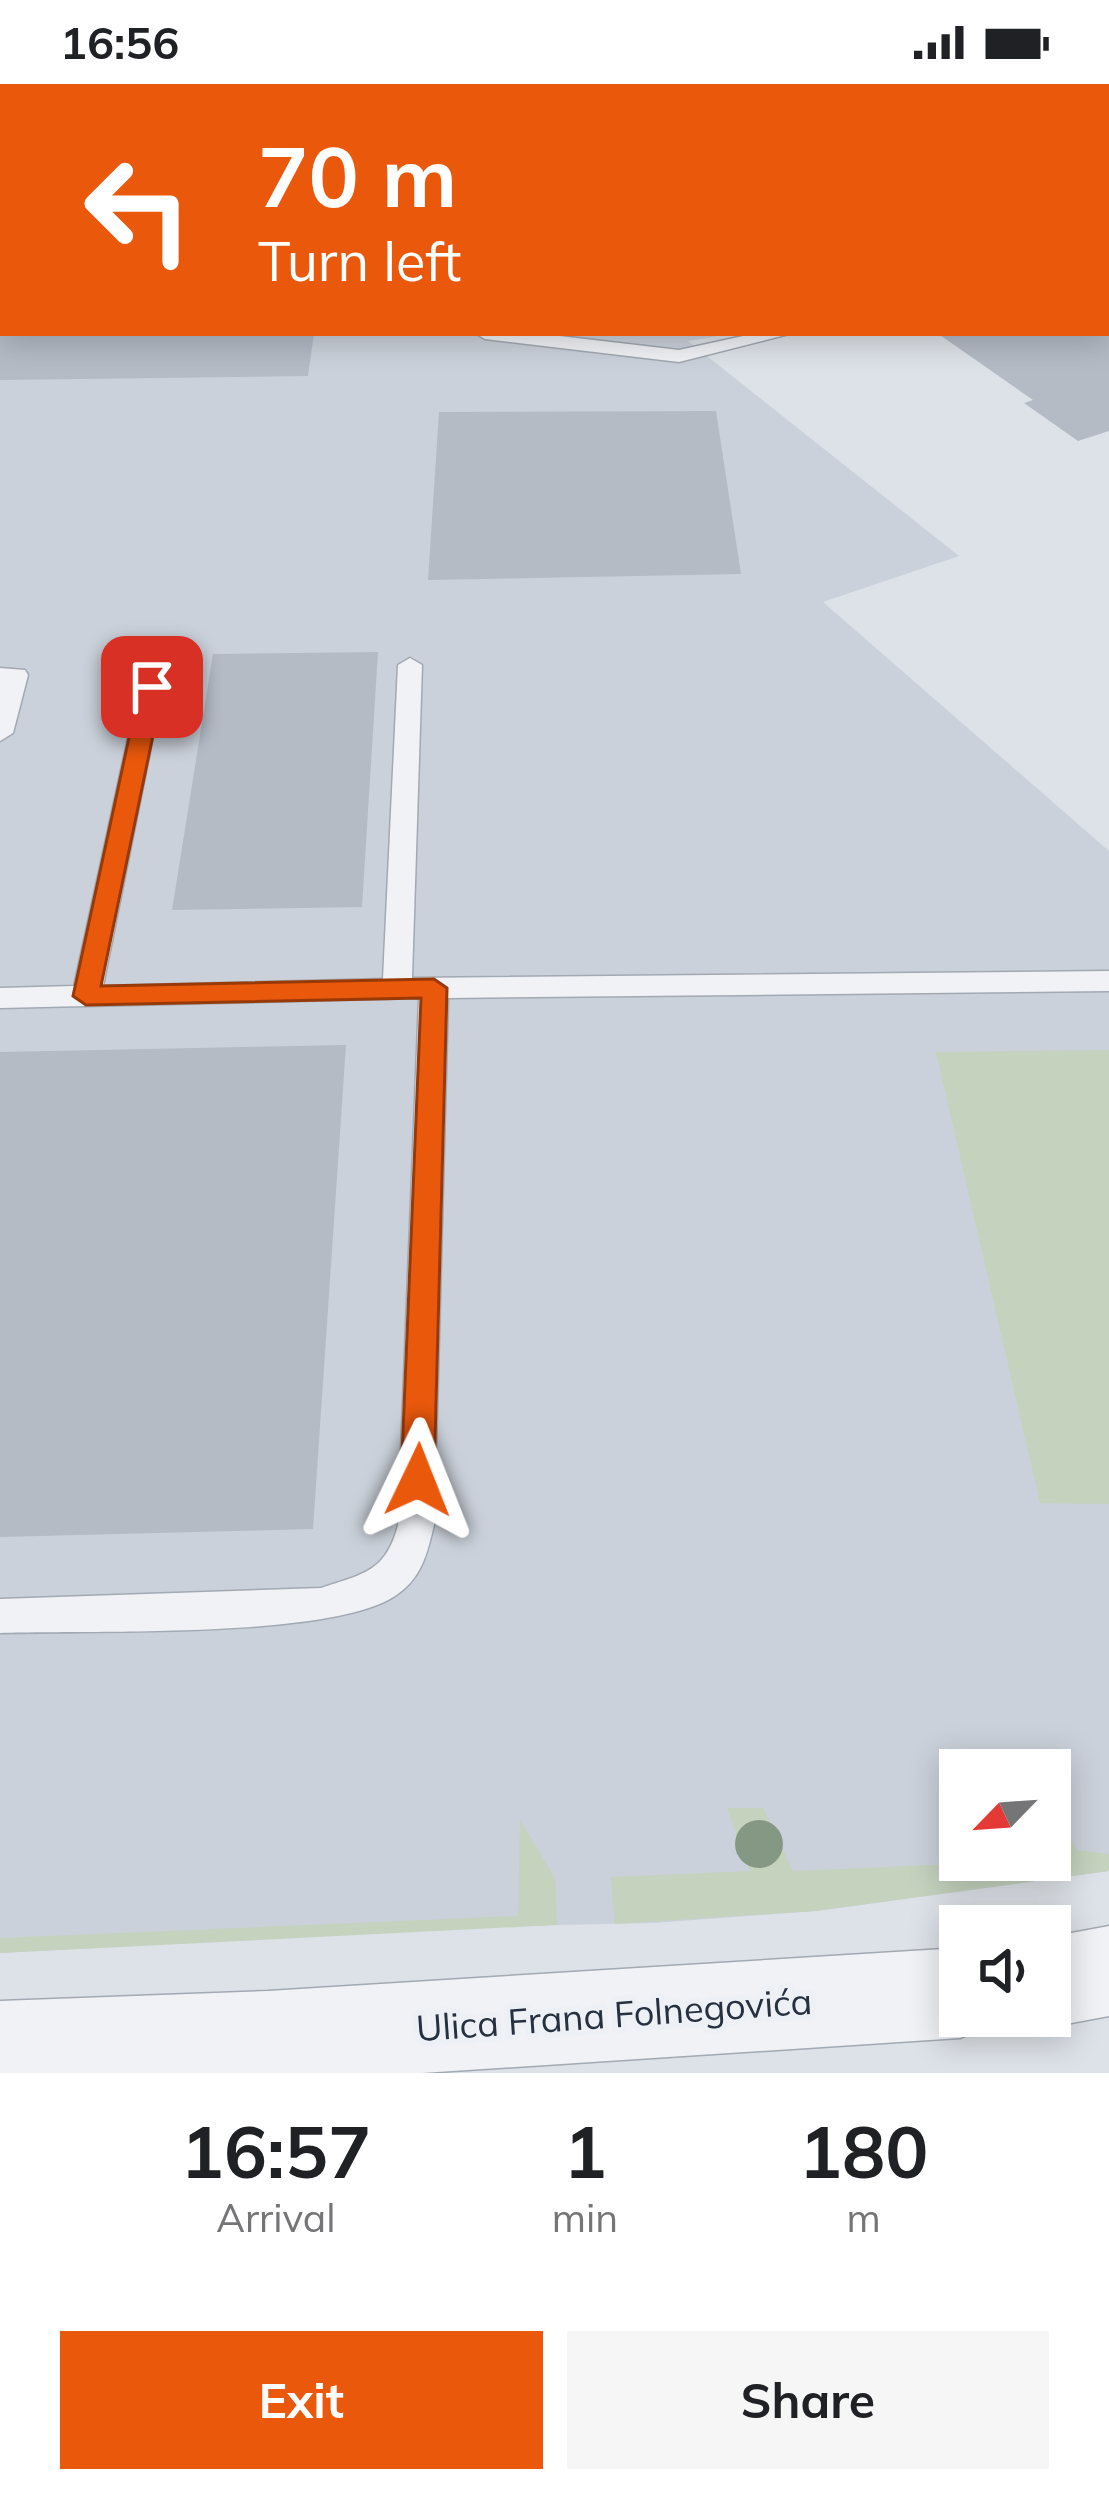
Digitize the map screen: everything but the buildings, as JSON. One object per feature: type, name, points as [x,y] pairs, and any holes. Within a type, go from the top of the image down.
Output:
[{"type":"street","points":[[1071,1978],[1109,1971]]},
{"type":"street","name":"Ulica Frana Folnegovića","points":[[0,2047],[266,2055],[939,1995]]},
{"type":"lane","points":[[510,336],[679,356],[722,348],[745,337]]},
{"type":"lane","points":[[708,336],[722,348]]},
{"type":"lane","points":[[397,989],[410,665]]},
{"type":"lane","points":[[0,675],[16,675],[0,733]]},
{"type":"lane","points":[[86,996],[152,687]]},
{"type":"lane","points":[[0,998],[1109,981]]},
{"type":"lane","points":[[0,1616],[321,1605],[381,1585],[407,1561],[416,1525],[434,988]]},
{"type":"shaded area","points":[[0,336],[718,336],[688,341],[959,556],[823,602],[1109,851],[1109,1871],[1071,1876],[1071,1749],[939,1749],[939,1881],[1036,1881],[816,1911],[654,1923],[507,1926],[0,1953]]},
{"type":"green space","points":[[1109,1050],[1109,1504],[1040,1503],[936,1052]]},
{"type":"green space","points":[[727,1808],[763,1808],[793,1871],[939,1865],[939,1881],[1036,1881],[816,1911],[615,1924],[611,1877],[750,1871]]},
{"type":"green space","points":[[520,1820],[555,1878],[557,1925],[0,1953],[0,1938],[518,1916]]},
{"type":"green space","points":[[1071,1839],[1077,1850],[1109,1854],[1109,1871],[1071,1876]]},
{"type":"route","points":[[152,687],[86,996],[434,988],[418,1480]]}]
